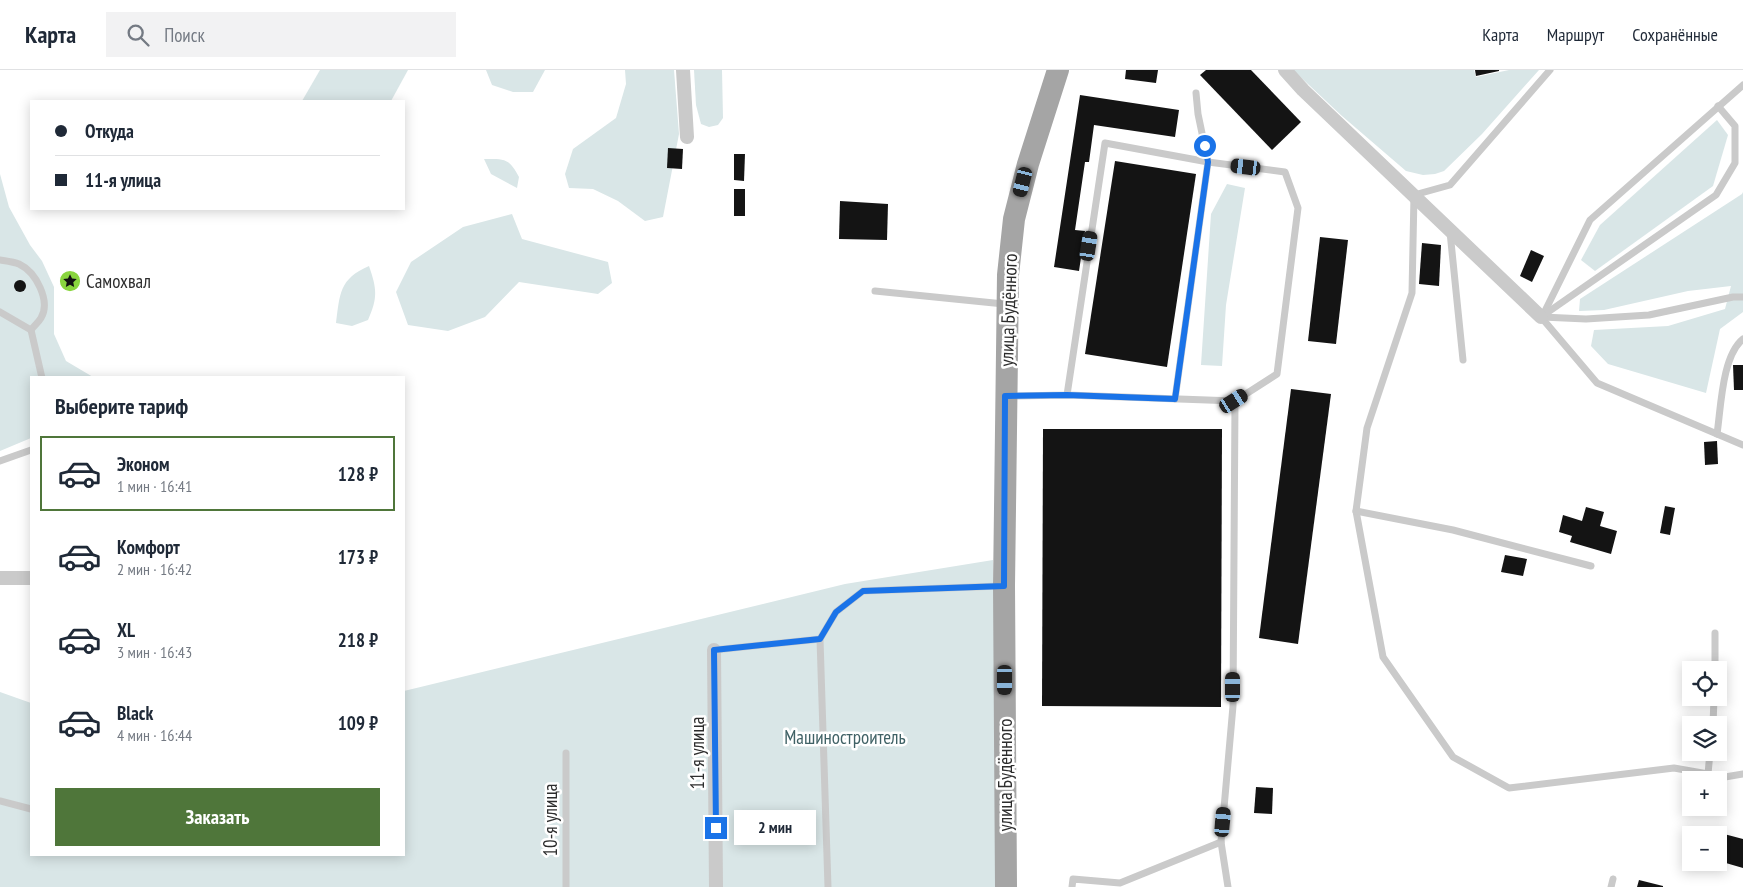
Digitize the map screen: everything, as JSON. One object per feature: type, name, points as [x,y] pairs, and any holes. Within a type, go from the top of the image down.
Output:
[{"type":"main road","name":"улица Будённого","points":[[1006,887],[1004,586],[1008,275],[1014,219],[1028,164],[1058,70]]},
{"type":"street","points":[[683,70],[687,137]]},
{"type":"street","points":[[1285,70],[1303,90],[1541,317]]},
{"type":"street","points":[[0,578],[30,578]]},
{"type":"street","name":"11-я улица","points":[[714,650],[716,887]]},
{"type":"lane","points":[[1550,70],[1450,185],[1414,195],[1412,293],[1368,428],[1356,511],[1383,657],[1453,757],[1509,788],[1674,768],[1691,771]]},
{"type":"lane","points":[[1541,317],[1590,220],[1743,86]]},
{"type":"lane","points":[[1175,399],[1208,162],[1198,114],[1196,93]]},
{"type":"lane","points":[[1541,317],[1716,195],[1735,163],[1735,126],[1718,106]]},
{"type":"lane","points":[[1005,396],[1067,395],[1234,401],[1277,374],[1298,208],[1285,172],[1208,162],[1105,143],[1067,395]]},
{"type":"lane","points":[[1450,230],[1463,360]]},
{"type":"lane","points":[[0,260],[19,264],[30,272],[43,296],[44,308],[41,318],[30,330]]},
{"type":"lane","points":[[875,291],[1007,304]]},
{"type":"lane","points":[[1541,317],[1586,319],[1649,316],[1733,297],[1743,297]]},
{"type":"lane","points":[[0,312],[30,330],[42,376]]},
{"type":"lane","points":[[1541,317],[1597,383],[1743,445]]},
{"type":"lane","points":[[1717,434],[1727,363],[1736,344],[1743,338]]},
{"type":"lane","points":[[1228,887],[1222,842],[1233,706],[1234,401]]},
{"type":"lane","points":[[0,461],[30,450]]},
{"type":"lane","points":[[1356,511],[1453,530],[1591,566]]},
{"type":"lane","points":[[828,887],[820,639],[836,612],[863,591],[1004,586]]},
{"type":"lane","points":[[1715,661],[1716,633]]},
{"type":"lane","points":[[714,650],[820,639]]},
{"type":"lane","name":"10-я улица","points":[[566,753],[566,887]]},
{"type":"lane","points":[[1727,777],[1743,774]]},
{"type":"lane","points":[[0,801],[30,809]]},
{"type":"lane","points":[[1072,887],[1072,879],[1120,884],[1222,842]]},
{"type":"lane","points":[[1611,887],[1613,879]]},
{"type":"green space","points":[[320,70],[408,70],[392,100],[303,100]]},
{"type":"green space","points":[[486,70],[545,70],[533,92],[513,92],[492,85]]},
{"type":"green space","points":[[625,70],[674,70],[679,134],[663,217],[645,221],[618,201],[593,189],[569,188],[565,174],[573,149],[616,118],[626,84]]},
{"type":"green space","points":[[694,70],[722,70],[723,118],[718,125],[709,127],[701,124],[696,105]]},
{"type":"green space","points":[[1293,70],[1474,70],[1476,77],[1509,70],[1539,70],[1482,134],[1444,171],[1423,175],[1406,171],[1342,116]]},
{"type":"green space","points":[[1717,120],[1728,135],[1713,186],[1595,271],[1581,260],[1600,225]]},
{"type":"green space","points":[[484,159],[502,160],[509,163],[519,177],[517,188],[491,174]]},
{"type":"green space","points":[[0,174],[9,207],[30,245],[42,261],[54,287],[54,334],[66,361],[91,376],[30,376],[30,438],[0,451]]},
{"type":"green space","points":[[1227,184],[1245,188],[1226,305],[1222,366],[1201,365],[1211,214]]},
{"type":"green space","points":[[1743,192],[1743,312],[1720,329],[1706,393],[1608,364],[1591,346],[1594,330],[1668,326],[1725,309],[1731,286],[1688,291],[1604,310],[1579,311],[1580,299]]},
{"type":"green space","points":[[512,214],[522,239],[608,262],[612,283],[598,294],[519,282],[485,317],[448,331],[408,325],[396,292],[411,262],[463,227]]},
{"type":"green space","points":[[369,266],[374,281],[375,299],[368,320],[352,326],[336,323],[340,296],[346,282],[359,271]]},
{"type":"green space","name":"Машиностроитель","points":[[993,560],[999,887],[0,887],[0,692],[30,703],[30,856],[405,856],[405,691],[845,584]]},
{"type":"building","points":[[1126,70],[1158,70],[1156,83],[1125,79]]},
{"type":"building","points":[[1206,70],[1251,70],[1301,122],[1272,150],[1200,75]]},
{"type":"building","points":[[1475,70],[1499,70],[1499,71],[1476,76]]},
{"type":"building","points":[[1080,95],[1179,110],[1175,137],[1094,125],[1089,162],[1085,162],[1075,230],[1085,231],[1079,271],[1054,267]]},
{"type":"building","points":[[668,148],[683,149],[682,169],[667,168]]},
{"type":"building","points":[[734,154],[745,154],[744,181],[734,180]]},
{"type":"building","points":[[1115,161],[1196,174],[1167,367],[1085,354]]},
{"type":"building","points":[[734,189],[745,189],[745,216],[734,216]]},
{"type":"building","points":[[840,201],[888,204],[887,240],[839,239]]},
{"type":"building","points":[[1320,237],[1348,240],[1336,344],[1308,341]]},
{"type":"building","points":[[1422,243],[1441,245],[1439,286],[1419,284]]},
{"type":"building","points":[[1531,250],[1544,256],[1532,282],[1520,276]]},
{"type":"building","points":[[18,280],[22,280],[26,286],[22,292],[18,292],[14,288],[14,284]]},
{"type":"building","points":[[1733,365],[1743,365],[1743,390],[1734,390]]},
{"type":"building","points":[[1291,389],[1331,394],[1298,644],[1259,638]]},
{"type":"building","points":[[1043,429],[1222,429],[1221,707],[1042,706]]},
{"type":"building","points":[[1717,441],[1718,464],[1705,465],[1704,442]]},
{"type":"building","points":[[1665,506],[1675,508],[1670,535],[1660,533]]},
{"type":"building","points":[[1586,507],[1604,512],[1600,526],[1617,531],[1611,554],[1570,542],[1572,536],[1559,532],[1563,515],[1582,521]]},
{"type":"building","points":[[1505,555],[1527,559],[1523,576],[1501,572]]},
{"type":"building","points":[[1256,787],[1273,788],[1272,814],[1254,813]]},
{"type":"building","points":[[1727,835],[1743,839],[1743,868],[1727,863]]},
{"type":"building","points":[[1639,880],[1663,886],[1663,887],[1637,887]]},
{"type":"place","name":"Самохвал","points":[[70,281]]},
{"type":"route","points":[[716,828],[714,650],[820,639],[836,612],[863,591],[1004,586],[1005,396],[1067,395],[1175,399],[1208,162],[1205,146]]}]
